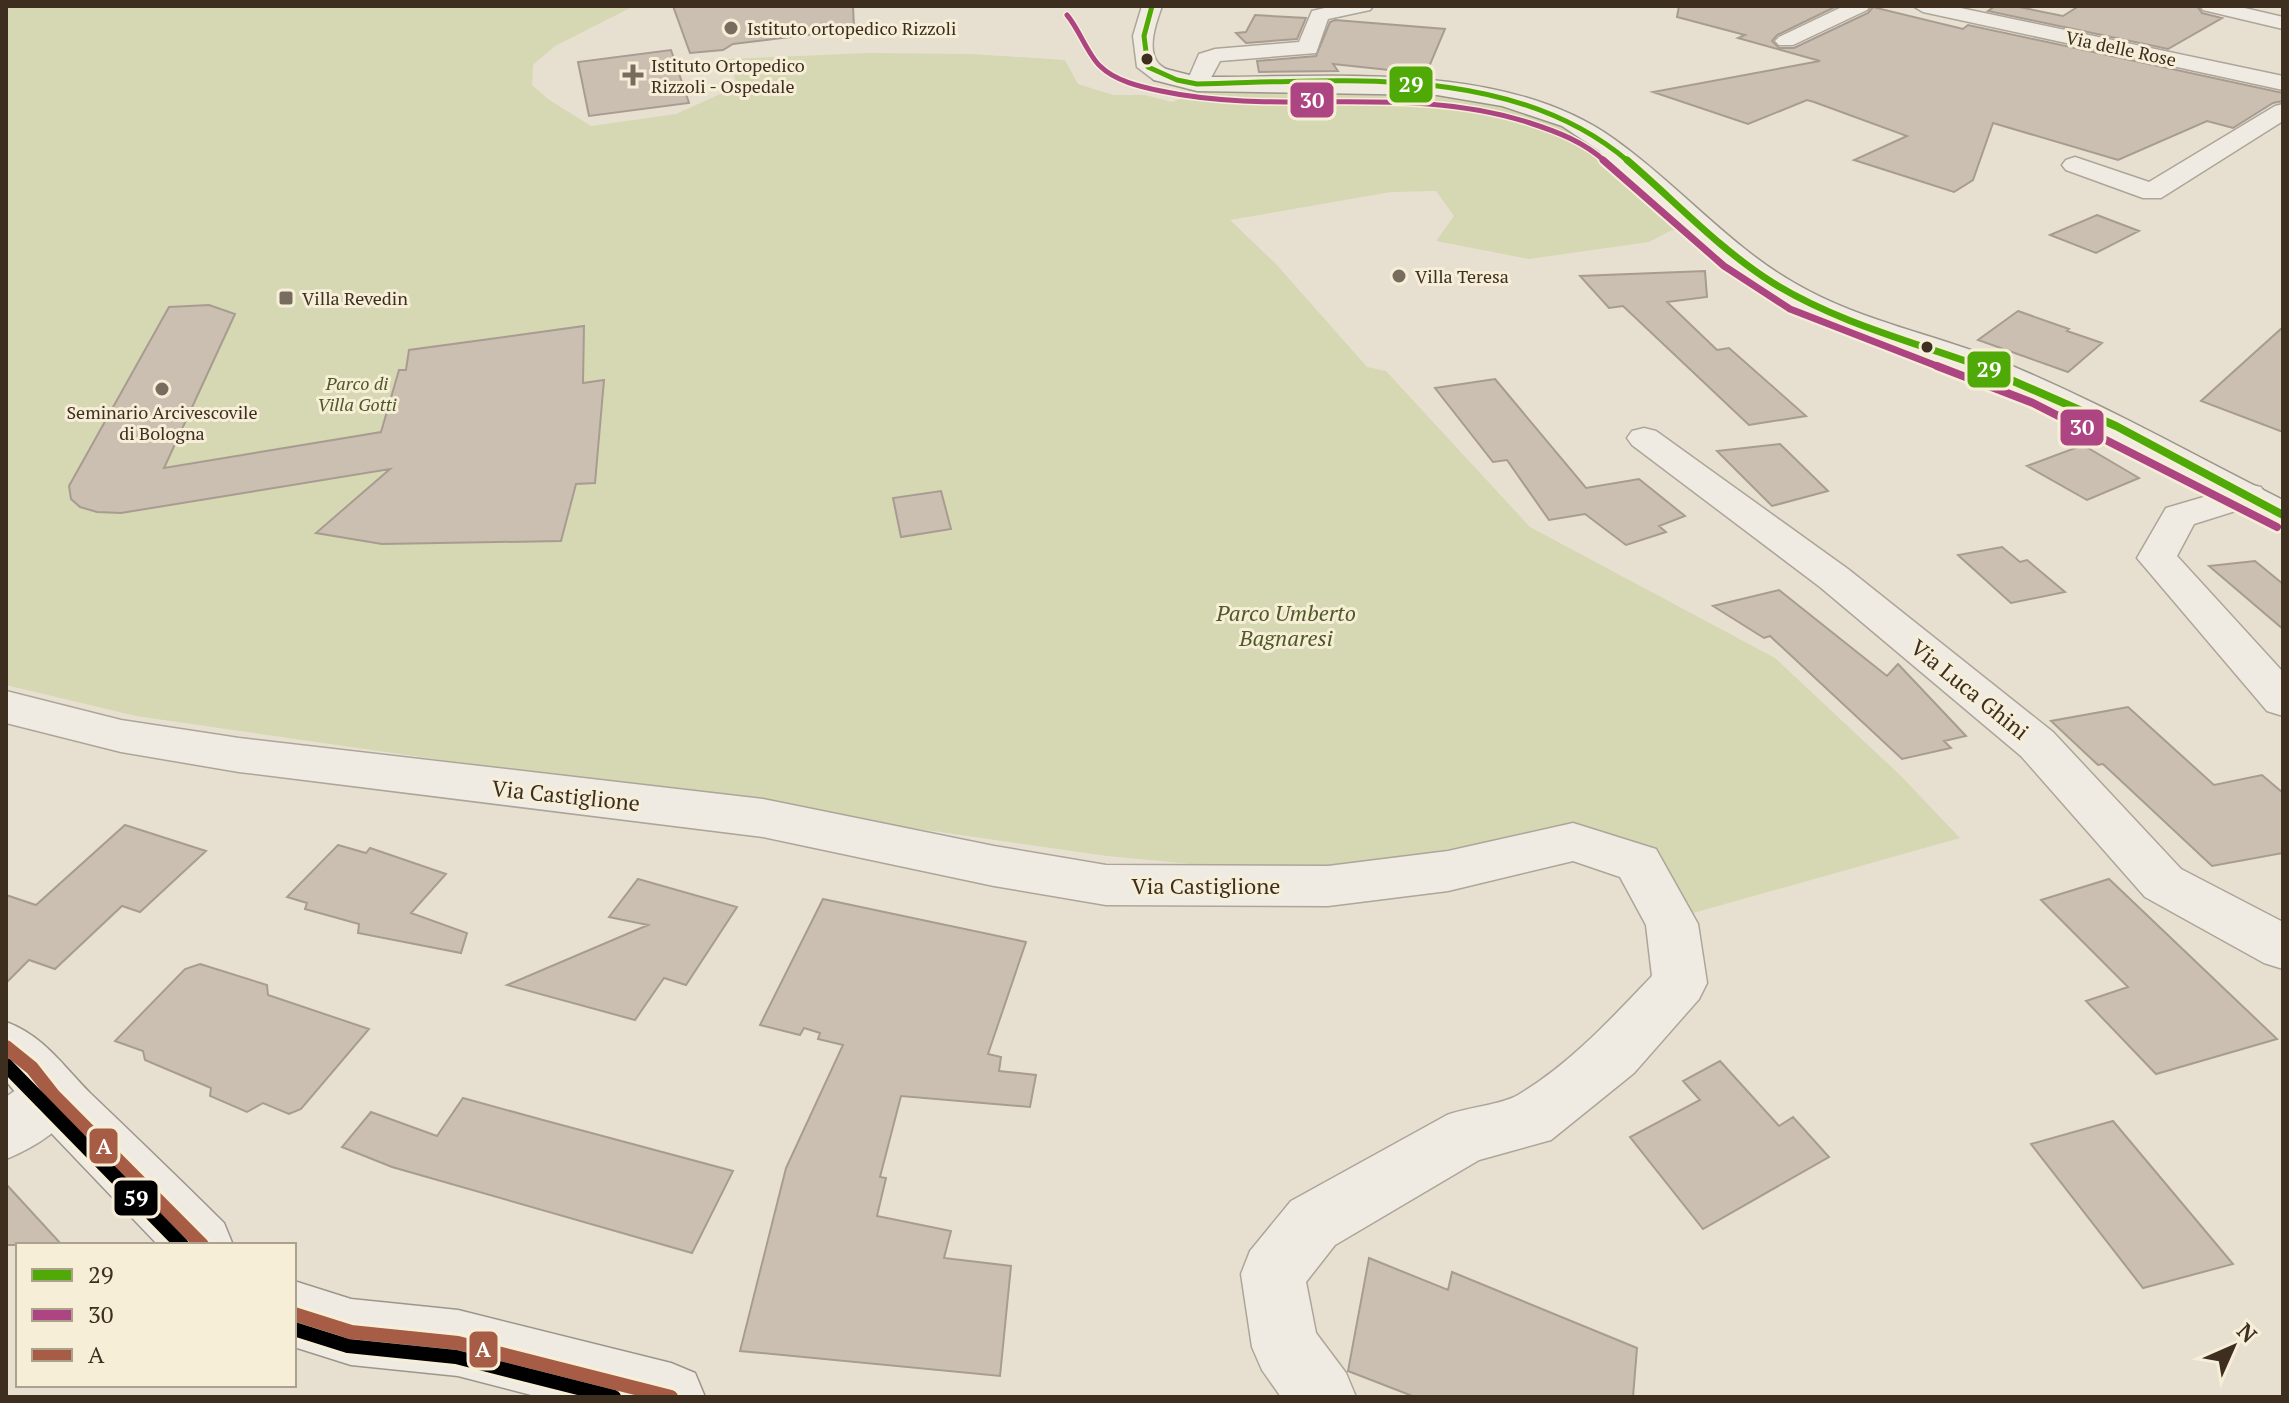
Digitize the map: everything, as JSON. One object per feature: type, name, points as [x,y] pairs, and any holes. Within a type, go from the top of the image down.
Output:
[{"type":"street","points":[[1152,6],[1141,39],[1149,73],[1197,84],[1437,88],[1506,100],[1570,121],[1607,145],[1732,255],[1797,297],[2039,390],[2283,515]]},
{"type":"street","points":[[1197,84],[1207,59],[1215,55],[1308,48],[1319,15],[1363,6]]},
{"type":"street","points":[[1786,41],[1860,6]]},
{"type":"street","name":"Via delle Rose","points":[[1923,6],[1965,10],[2283,83]]},
{"type":"street","points":[[2210,6],[2283,23]]},
{"type":"street","points":[[2075,165],[2152,192],[2283,111]]},
{"type":"street","name":"Via Luca Ghini","points":[[1644,438],[1834,578],[2037,744],[2163,883],[2283,947]]},
{"type":"street","points":[[2248,495],[2179,516],[2157,558],[2283,700]]},
{"type":"street","name":"Via Castiglione","points":[[6,707],[121,736],[239,755],[763,818],[994,866],[1106,885],[1328,886],[1448,871],[1573,842],[1638,863],[1672,924],[1680,983],[1614,1055],[1530,1121],[1468,1135],[1313,1223],[1273,1274],[1285,1347],[1322,1397]]},
{"type":"street","points":[[6,1047],[32,1068],[54,1096],[200,1243]]},
{"type":"street","points":[[6,1131],[54,1096]]},
{"type":"street","points":[[296,1315],[351,1332],[458,1343],[671,1397]]},
{"type":"green space","name":"Parco di Villa Gotti","points":[[6,6],[634,6],[555,46],[533,65],[532,85],[591,126],[676,114],[738,86],[727,59],[869,53],[971,54],[1065,60],[1078,84],[1113,95],[1145,95],[1172,102],[1215,84],[1366,80],[1564,116],[1699,225],[1670,231],[1649,242],[1529,259],[1436,241],[1454,216],[1436,191],[1391,192],[1230,220],[1276,264],[1367,367],[1386,371],[1530,527],[1775,658],[1900,775],[1960,838],[1686,915],[1566,827],[1337,870],[1245,869],[1107,856],[136,716],[6,685]]},
{"type":"building","name":"Istituto ortopedico Rizzoli","points":[[673,6],[853,6],[854,29],[733,44],[723,50],[690,53]]},
{"type":"building","points":[[1679,6],[1837,6],[1777,35],[1772,41],[1779,48],[1794,48],[1868,13],[1873,7],[1963,29],[1968,25],[2283,93],[2283,101],[2273,103],[2233,128],[2207,121],[2118,160],[1993,123],[1973,180],[1954,192],[1854,160],[1907,136],[1814,102],[1807,100],[1748,124],[1653,92],[1820,61],[1738,38],[1745,35],[1677,17]]},
{"type":"building","points":[[1995,6],[2014,6],[2063,16],[2079,6],[2197,6],[2202,13],[2222,18],[2168,49],[1988,11]]},
{"type":"building","points":[[1255,15],[1306,18],[1297,39],[1246,43],[1236,33],[1246,32]]},
{"type":"building","points":[[1330,22],[1445,29],[1426,74],[1333,64],[1338,71],[1259,72],[1257,61],[1316,56]]},
{"type":"building","points":[[671,50],[689,103],[589,116],[578,62]]},
{"type":"building","points":[[2097,215],[2139,231],[2096,253],[2050,235]]},
{"type":"building","points":[[1705,271],[1707,297],[1667,302],[1717,350],[1729,348],[1806,416],[1749,425],[1623,306],[1609,308],[1580,276]]},
{"type":"building","points":[[209,305],[235,314],[164,468],[381,432],[399,370],[406,370],[409,350],[584,326],[583,383],[604,380],[595,483],[576,484],[561,541],[382,544],[316,533],[390,469],[121,513],[97,512],[80,507],[71,499],[69,486],[169,307]]},
{"type":"building","points":[[2018,311],[2102,343],[2068,372],[1978,340]]},
{"type":"building","points":[[2283,327],[2283,432],[2201,401]]},
{"type":"building","points":[[1495,379],[1586,488],[1639,479],[1685,516],[1659,526],[1666,532],[1626,545],[1585,514],[1549,520],[1507,460],[1493,462],[1435,388]]},
{"type":"building","points":[[1780,444],[1828,491],[1772,506],[1717,451]]},
{"type":"building","points":[[2083,445],[2139,478],[2087,500],[2027,466]]},
{"type":"building","points":[[941,491],[951,529],[901,537],[893,498]]},
{"type":"building","points":[[2002,547],[2020,562],[2027,560],[2065,592],[2011,603],[1958,555]]},
{"type":"building","points":[[2255,561],[2283,584],[2283,629],[2209,566]]},
{"type":"building","points":[[1779,590],[1887,676],[1898,664],[1966,736],[1944,741],[1951,748],[1902,759],[1770,636],[1764,638],[1713,606]]},
{"type":"building","points":[[2128,707],[2214,785],[2262,775],[2283,793],[2283,853],[2212,866],[2103,764],[2098,765],[2051,721]]},
{"type":"building","points":[[125,825],[206,851],[140,912],[122,906],[55,969],[29,960],[6,983],[6,895],[36,905]]},
{"type":"building","points":[[338,845],[366,853],[370,848],[446,874],[411,913],[467,933],[461,953],[358,933],[359,924],[305,909],[307,903],[287,897]]},
{"type":"building","points":[[638,879],[737,907],[686,985],[664,978],[635,1020],[507,985],[648,925],[609,917]]},
{"type":"building","points":[[2109,879],[2277,1039],[2156,1074],[2086,1001],[2128,987],[2041,900]]},
{"type":"building","points":[[823,899],[1026,942],[988,1054],[1001,1057],[999,1071],[1036,1075],[1030,1107],[901,1096],[880,1177],[886,1178],[877,1216],[951,1231],[944,1258],[1011,1266],[1000,1376],[740,1351],[786,1168],[843,1045],[818,1039],[820,1033],[804,1028],[800,1035],[760,1025]]},
{"type":"building","points":[[200,964],[267,985],[268,995],[369,1029],[301,1109],[289,1114],[263,1103],[247,1112],[210,1096],[211,1088],[145,1060],[143,1051],[115,1041],[185,969]]},
{"type":"building","points":[[1720,1061],[1779,1126],[1793,1117],[1829,1157],[1703,1229],[1630,1137],[1700,1100],[1683,1081]]},
{"type":"building","points":[[463,1098],[733,1171],[692,1253],[392,1167],[342,1147],[371,1112],[437,1136]]},
{"type":"building","points":[[2113,1121],[2233,1264],[2143,1288],[2031,1144]]},
{"type":"building","points":[[6,1184],[60,1243],[6,1245]]},
{"type":"building","points":[[1369,1258],[1448,1290],[1452,1272],[1637,1348],[1633,1397],[1415,1397],[1348,1371]]},
{"type":"transit line","name":"29","points":[[1152,6],[1144,36],[1148,67],[1177,80],[1197,84],[1405,84],[1512,100],[1559,116],[1599,138],[1747,265],[1803,299],[2048,394],[2150,443],[2283,515]]},
{"type":"transit line","name":"30","points":[[1067,15],[1078,28],[1099,66],[1134,85],[1195,98],[1435,102],[1503,114],[1564,134],[1599,156],[1724,266],[1790,309],[2033,403],[2277,527]]},
{"type":"transit line","name":"A","points":[[6,1047],[32,1068],[54,1096],[200,1243]]},
{"type":"transit line","name":"59","points":[[6,1065],[180,1243]]},
{"type":"transit line","name":"A","points":[[296,1315],[351,1332],[458,1343],[671,1397]]},
{"type":"transit line","name":"59","points":[[296,1330],[348,1346],[456,1357],[614,1397]]},
{"type":"place","name":"Istituto ortopedico Rizzoli","points":[[731,28]]},
{"type":"place","name":"Istituto Ortopedico Rizzoli - Ospedale","points":[[633,75]]},
{"type":"place","name":"Villa Teresa","points":[[1399,276]]},
{"type":"place","name":"Villa Revedin","points":[[286,298]]},
{"type":"place","name":"Seminario Arcivescovile di Bologna","points":[[162,389]]},
{"type":"park label","name":"Parco Umberto Bagnaresi","points":[[1286,624]]}]
